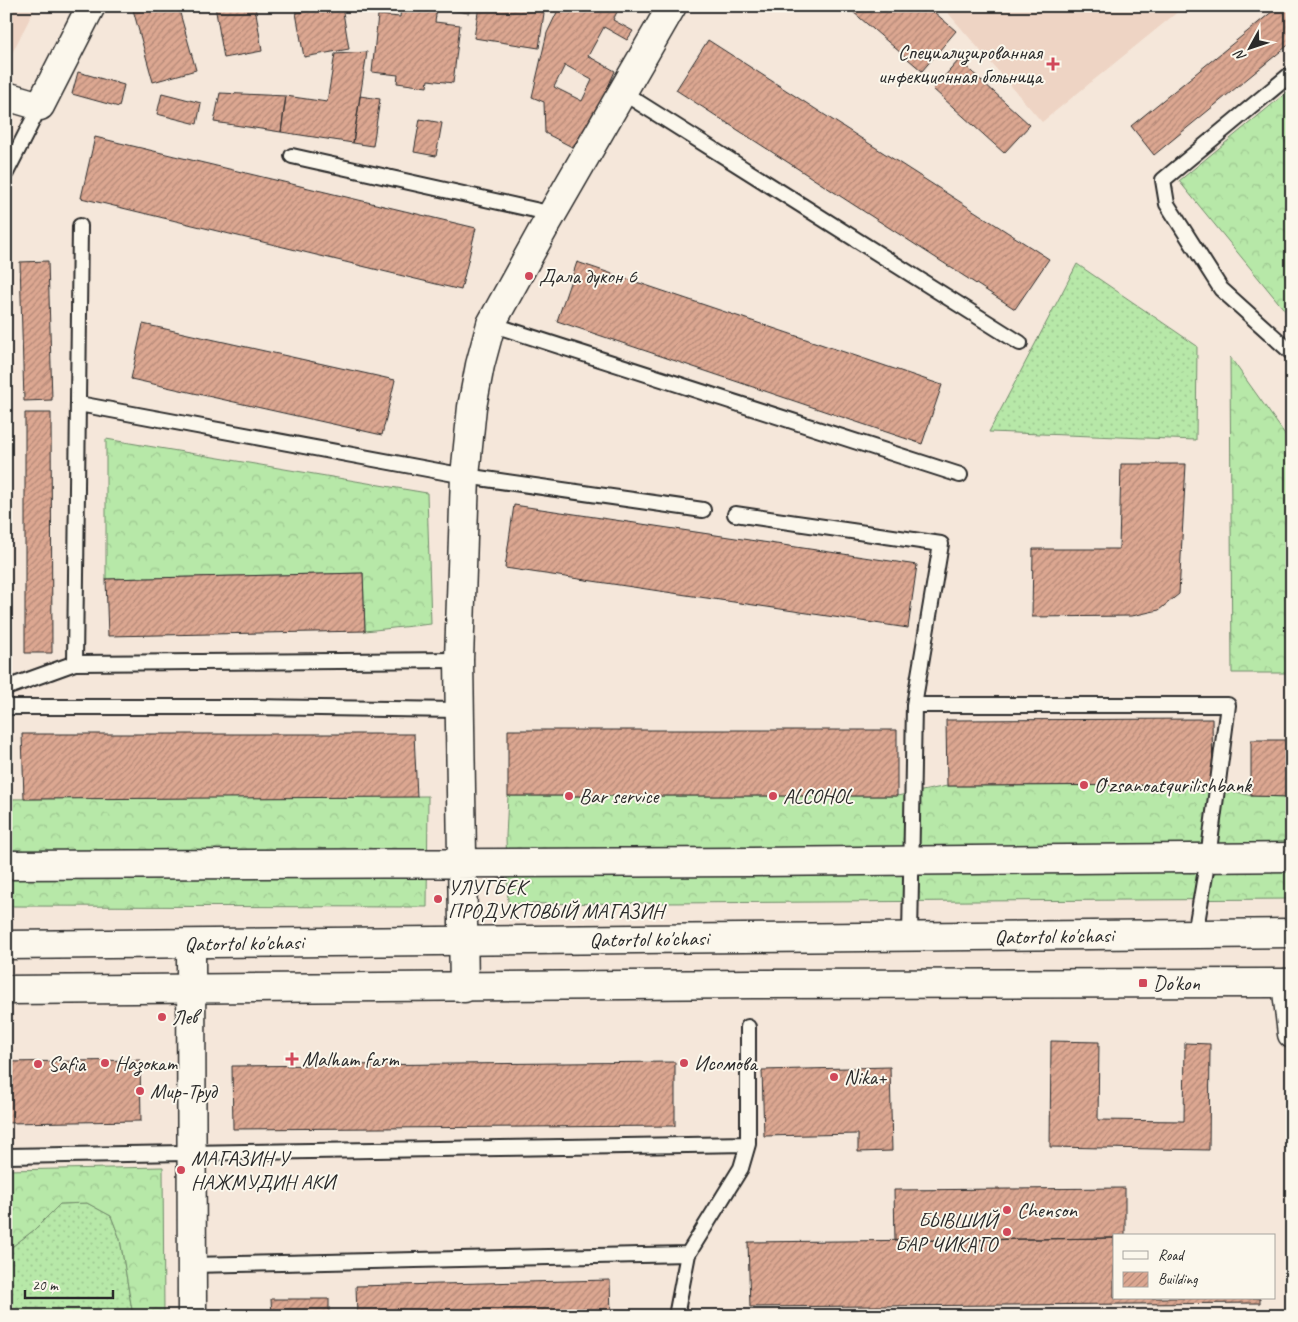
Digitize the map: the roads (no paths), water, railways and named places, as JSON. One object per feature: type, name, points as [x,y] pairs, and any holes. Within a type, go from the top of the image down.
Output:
[{"type":"street","points":[[6,96],[40,106],[91,6]]},
{"type":"street","points":[[464,988],[459,660],[465,476],[472,408],[480,365],[490,324],[672,6]]},
{"type":"street","points":[[6,866],[1292,857]]},
{"type":"street","name":"Qatortol ko'chasi","points":[[6,945],[1292,933]]},
{"type":"street","points":[[191,944],[192,1316]]},
{"type":"street","points":[[6,990],[464,988],[752,984],[1289,983],[1292,1034]]},
{"type":"lane","points":[[1292,73],[1163,180],[1167,204],[1220,289],[1292,354]]},
{"type":"lane","points":[[622,92],[1020,343]]},
{"type":"lane","points":[[6,172],[40,106]]},
{"type":"lane","points":[[292,156],[553,214]]},
{"type":"lane","points":[[75,663],[80,226]]},
{"type":"lane","points":[[490,324],[960,475]]},
{"type":"lane","points":[[79,404],[465,476],[703,510]]},
{"type":"lane","points":[[735,514],[941,544],[914,705],[910,937]]},
{"type":"lane","points":[[6,688],[75,663],[459,660]]},
{"type":"lane","points":[[914,705],[1228,705],[1208,858],[1195,934]]},
{"type":"lane","points":[[6,707],[251,707],[459,710]]},
{"type":"lane","points":[[676,1316],[688,1254],[741,1168],[748,1144],[748,1027]]},
{"type":"lane","points":[[6,1156],[748,1144]]},
{"type":"lane","points":[[192,1265],[688,1254]]},
{"type":"place","name":"Специализированная инфекционная больница","points":[[1053,64]]},
{"type":"place","name":"Дала дукон 6","points":[[529,276]]},
{"type":"place","name":"Oʻzsanoatqurilishbank","points":[[1084,785]]},
{"type":"place","name":"Bar service","points":[[569,796]]},
{"type":"place","name":"ALCOHOL","points":[[773,796]]},
{"type":"place","name":"УЛУГБЕК ПРОДУКТОВЫЙ МАГАЗИН","points":[[438,899]]},
{"type":"place","name":"Do'kon","points":[[1143,983]]},
{"type":"place","name":"Лев","points":[[162,1017]]},
{"type":"place","name":"Malham farm","points":[[292,1059]]},
{"type":"place","name":"Назокат","points":[[105,1063]]},
{"type":"place","name":"Исомова","points":[[684,1063]]},
{"type":"place","name":"Safia","points":[[38,1064]]},
{"type":"place","name":"Nika+","points":[[834,1077]]},
{"type":"place","name":"Мир-Труд","points":[[140,1091]]},
{"type":"place","name":"МАГАЗИН У НАЖМУДИН АКИ","points":[[181,1170]]},
{"type":"place","name":"Chenson","points":[[1007,1210]]},
{"type":"place","name":"БЫВШИЙ БАР ЧИКАГО","points":[[1007,1232]]}]
